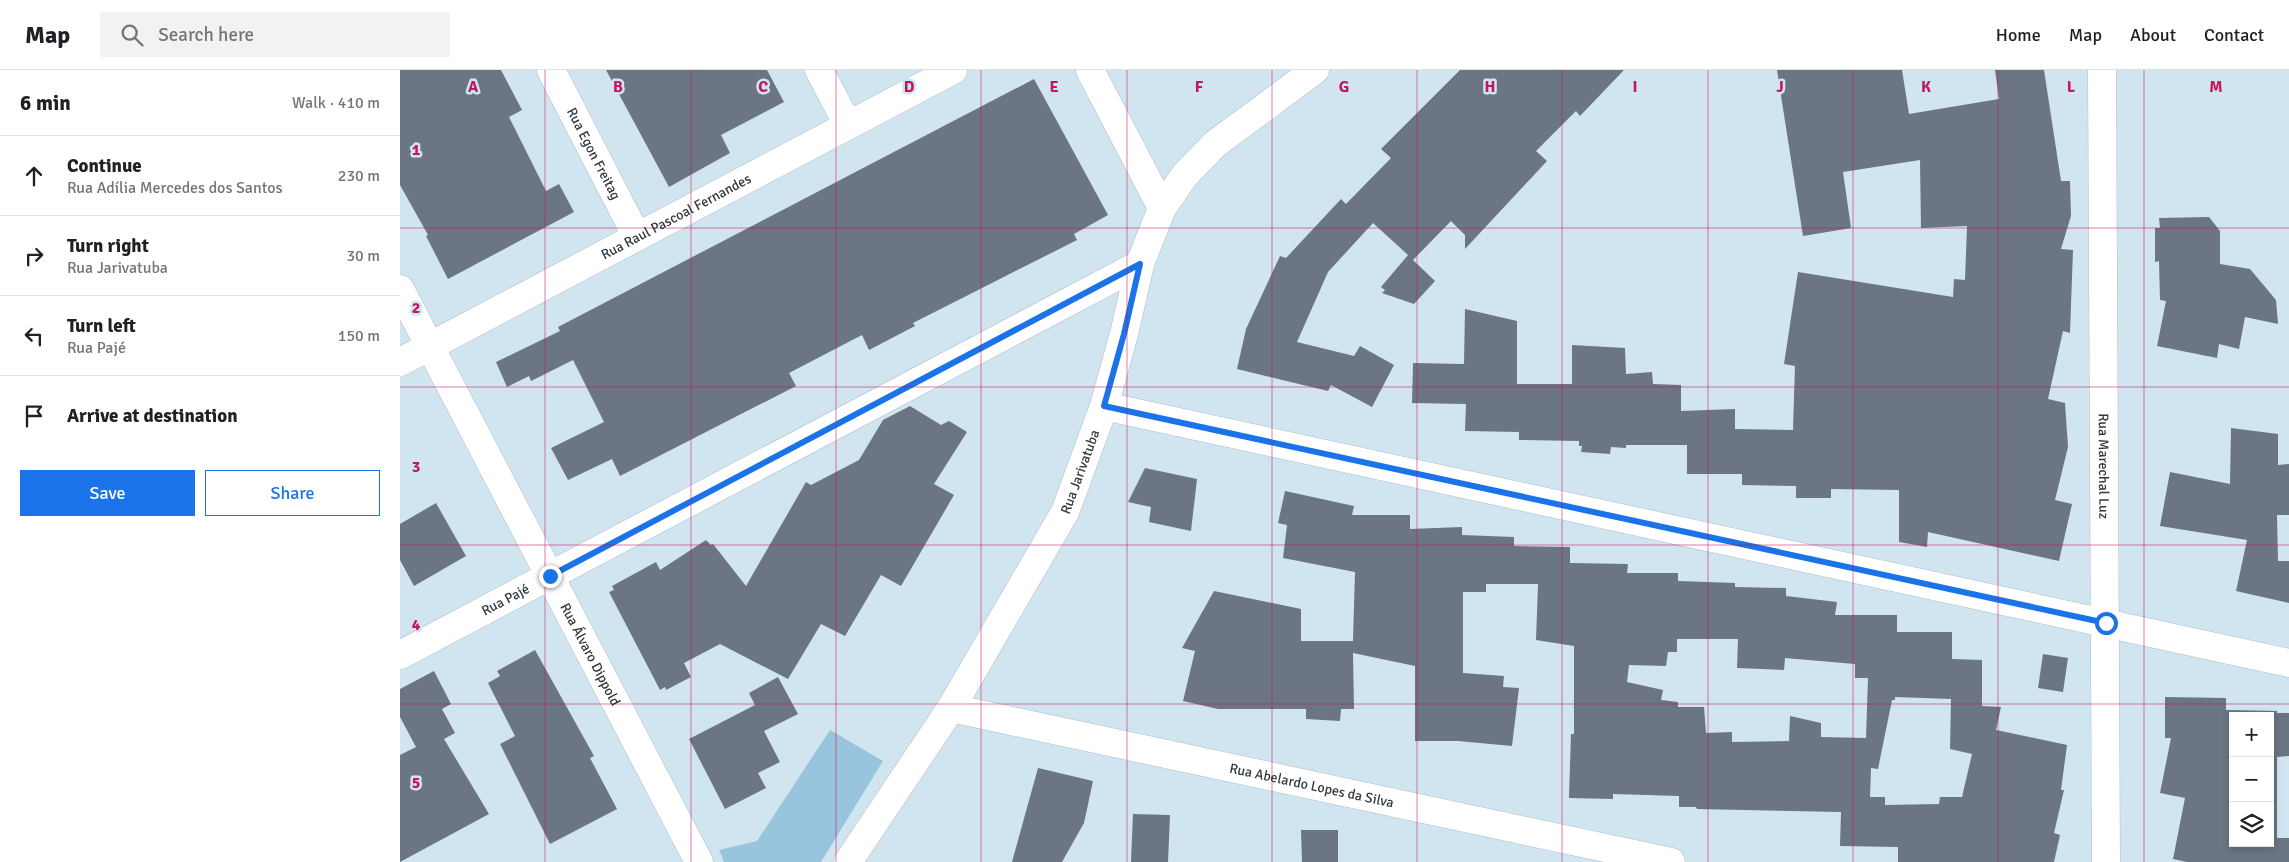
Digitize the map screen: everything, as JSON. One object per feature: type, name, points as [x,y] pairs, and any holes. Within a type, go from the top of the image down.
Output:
[{"type":"street","name":"Rua Egon Freitag","points":[[551,70],[638,237]]},
{"type":"street","points":[[819,70],[848,124]]},
{"type":"street","name":"Rua Raul Pascoal Fernandes","points":[[400,362],[953,70]]},
{"type":"street","points":[[1090,70],[1162,208]]},
{"type":"street","name":"Rua Jarivatuba","points":[[848,862],[951,708],[1065,512],[1104,406],[1124,334],[1140,264],[1162,208],[1185,176],[1215,144],[1248,117],[1315,70]]},
{"type":"street","name":"Rua Marechal Luz","points":[[2102,70],[2106,862]]},
{"type":"street","name":"Rua Pajé","points":[[400,656],[1140,264]]},
{"type":"street","name":"Rua Álvaro Dippold","points":[[400,288],[699,862]]},
{"type":"street","points":[[1104,406],[2289,663]]},
{"type":"street","name":"Rua Abelardo Lopes da Silva","points":[[951,708],[1671,862]]},
{"type":"shaded area","points":[[830,730],[883,761],[821,862],[724,862],[719,850],[757,841]]},
{"type":"building","points":[[400,70],[501,70],[522,110],[509,117],[546,191],[559,184],[574,212],[448,279],[426,236],[428,235],[400,185]]},
{"type":"building","points":[[606,70],[767,70],[784,102],[721,135],[730,153],[669,187]]},
{"type":"building","points":[[1460,70],[1624,70],[1580,116],[1576,111],[1536,151],[1547,161],[1465,249],[1465,235],[1451,221],[1413,260],[1435,281],[1414,304],[1382,293],[1385,290],[1381,287],[1408,255],[1373,223],[1328,272],[1297,342],[1354,356],[1360,346],[1394,365],[1372,407],[1331,385],[1328,391],[1237,369],[1246,329],[1280,256],[1286,258],[1341,199],[1346,204],[1391,158],[1381,149]]},
{"type":"building","points":[[1777,70],[1902,70],[1909,114],[1999,99],[1995,70],[2044,70],[2061,181],[2070,181],[2071,216],[2061,249],[2073,250],[2070,333],[2063,331],[2048,399],[2065,403],[2068,447],[2055,500],[2072,504],[2059,561],[1928,532],[1927,547],[1899,542],[1899,490],[1831,489],[1831,498],[1796,498],[1796,486],[1742,485],[1742,474],[1687,474],[1687,445],[1626,445],[1626,448],[1611,447],[1610,454],[1581,452],[1582,446],[1579,446],[1579,441],[1519,440],[1519,432],[1465,431],[1466,404],[1412,403],[1413,363],[1464,364],[1465,309],[1517,321],[1517,384],[1572,384],[1572,345],[1625,348],[1626,374],[1652,372],[1653,384],[1681,385],[1681,411],[1735,409],[1735,429],[1793,430],[1795,366],[1784,364],[1798,272],[1953,297],[1954,279],[1965,280],[1967,226],[1921,228],[1920,160],[1843,172],[1851,228],[1803,236]]},
{"type":"building","points":[[1034,79],[1108,215],[1074,234],[1077,240],[913,323],[915,326],[869,350],[862,335],[789,373],[796,386],[620,476],[612,459],[568,480],[551,448],[604,422],[573,360],[531,381],[529,376],[507,387],[496,362],[560,331],[558,327]]},
{"type":"building","points":[[2209,217],[2220,231],[2220,264],[2250,269],[2276,300],[2278,324],[2245,317],[2239,349],[2219,344],[2217,358],[2157,346],[2166,301],[2160,300],[2159,261],[2155,262],[2155,228],[2160,228],[2159,218]]},
{"type":"building","points":[[910,406],[941,425],[949,421],[967,432],[934,484],[954,495],[901,586],[881,575],[845,636],[821,624],[788,679],[720,644],[684,663],[691,677],[666,690],[665,687],[660,690],[609,592],[614,590],[612,586],[656,562],[660,570],[706,540],[711,545],[713,544],[746,586],[806,482],[811,485],[859,460],[883,420]]},
{"type":"building","points":[[2231,428],[2278,434],[2278,465],[2289,464],[2289,515],[2277,515],[2278,561],[2289,561],[2289,603],[2236,591],[2247,540],[2160,526],[2170,472],[2230,484]]},
{"type":"building","points":[[1145,468],[1197,479],[1191,531],[1149,522],[1151,507],[1128,502]]},
{"type":"building","points":[[1285,491],[1354,506],[1352,515],[1410,515],[1410,529],[1462,527],[1462,535],[1514,537],[1514,546],[1570,547],[1570,563],[1628,564],[1627,573],[1678,573],[1678,581],[1735,583],[1735,587],[1786,588],[1786,596],[1837,602],[1835,615],[1897,615],[1897,632],[1952,632],[1952,659],[1982,660],[1982,706],[2001,707],[1996,730],[2067,745],[2061,790],[2064,790],[2054,833],[2060,835],[2054,862],[1898,862],[1898,847],[1840,846],[1841,812],[1697,809],[1696,807],[1679,807],[1679,796],[1613,794],[1613,799],[1569,798],[1571,734],[1574,734],[1574,646],[1536,640],[1538,584],[1486,584],[1486,592],[1463,592],[1463,673],[1504,676],[1503,687],[1519,688],[1512,746],[1458,741],[1415,741],[1415,666],[1353,653],[1354,709],[1341,709],[1340,721],[1306,719],[1306,709],[1218,709],[1183,701],[1195,651],[1182,648],[1214,591],[1301,609],[1301,641],[1353,641],[1355,572],[1283,558],[1287,525],[1278,523]],"holes":[[[1677,639],[1738,639],[1737,668],[1784,670],[1785,658],[1855,664],[1855,678],[1868,678],[1866,738],[1821,737],[1821,723],[1790,716],[1789,741],[1732,742],[1732,732],[1706,733],[1704,707],[1678,707],[1678,702],[1661,700],[1663,690],[1627,682],[1629,665],[1666,666],[1668,652],[1677,652]],[[1895,697],[1951,699],[1950,749],[1972,754],[1962,797],[1940,797],[1939,804],[1885,805],[1885,797],[1870,797],[1871,768],[1878,769],[1892,700],[1895,700]]]},
{"type":"building","points":[[436,503],[466,556],[414,586],[400,560],[400,524]]},
{"type":"building","points":[[535,650],[594,756],[590,758],[617,809],[550,844],[500,744],[515,736],[488,683],[500,676],[497,671]]},
{"type":"building","points":[[2043,654],[2068,658],[2063,692],[2038,688]]},
{"type":"building","points":[[434,671],[451,704],[442,709],[455,733],[444,739],[489,814],[400,862],[400,755],[416,747],[400,717],[400,689]]},
{"type":"building","points":[[778,677],[798,714],[764,731],[780,762],[758,773],[766,788],[725,809],[689,739],[755,705],[749,693]]},
{"type":"building","points":[[2165,697],[2226,698],[2226,710],[2277,711],[2277,713],[2289,713],[2289,756],[2277,757],[2277,838],[2289,838],[2289,862],[2187,862],[2173,859],[2185,798],[2160,793],[2171,738],[2165,738]]},
{"type":"building","points":[[1038,768],[1093,781],[1084,823],[1062,862],[1012,862]]},
{"type":"building","points":[[1133,814],[1170,815],[1168,862],[1131,862]]},
{"type":"building","points":[[1301,830],[1338,830],[1338,862],[1302,862]]},
{"type":"route","points":[[550,576],[1140,264],[1124,334],[1104,406],[2106,623]]}]
